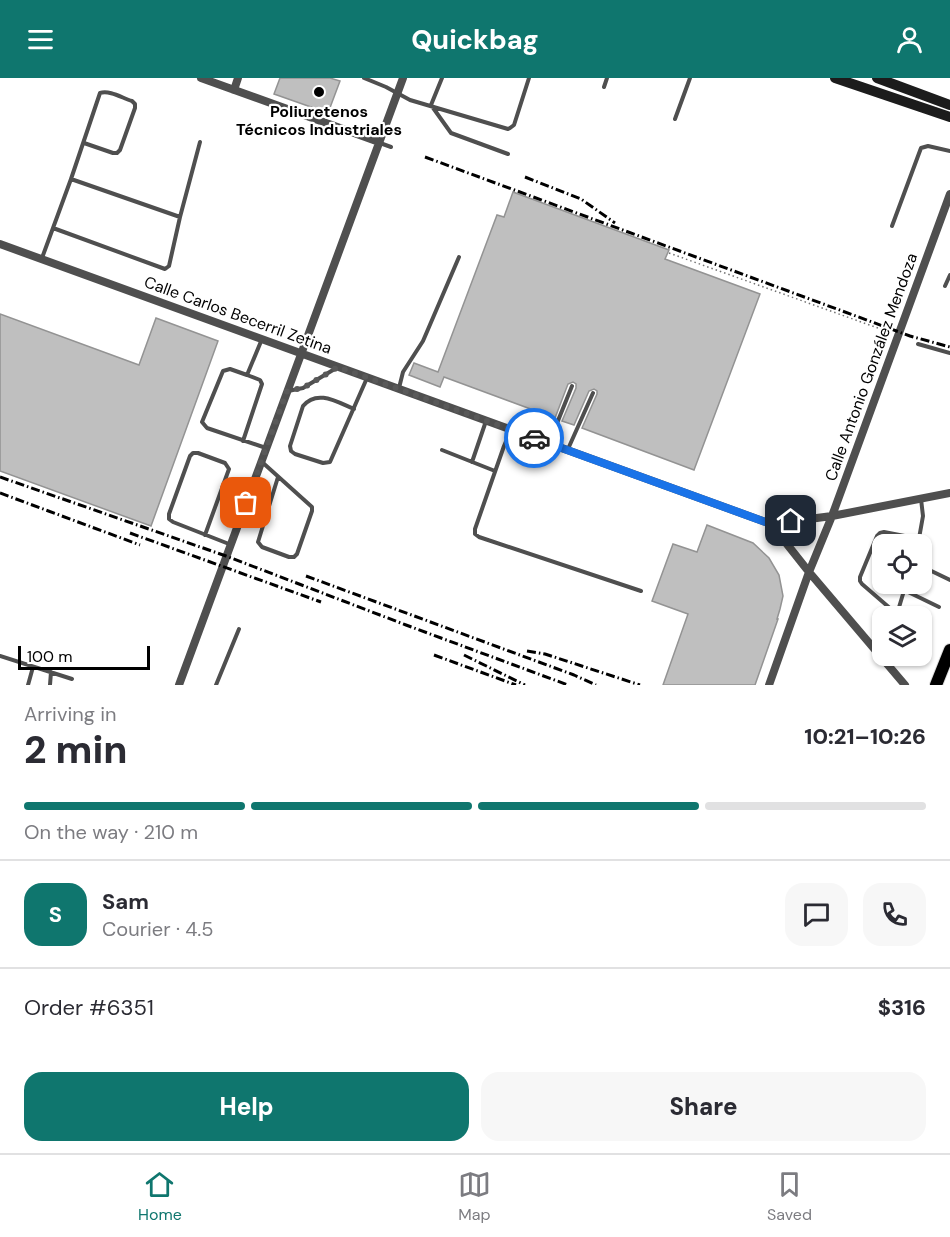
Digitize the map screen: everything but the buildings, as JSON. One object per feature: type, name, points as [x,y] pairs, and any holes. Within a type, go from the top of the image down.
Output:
[{"type":"main road","points":[[936,685],[950,650]]},
{"type":"street","points":[[201,78],[379,142]]},
{"type":"street","points":[[234,90],[238,78]]},
{"type":"street","points":[[179,685],[403,78]]},
{"type":"street","points":[[835,78],[950,117]]},
{"type":"street","points":[[877,78],[950,105]]},
{"type":"street","name":"Calle Antonio González Mendoza","points":[[769,685],[950,194]]},
{"type":"street","name":"Calle Carlos Becerril Zetina","points":[[0,244],[771,524],[832,516],[950,493]]},
{"type":"street","points":[[771,524],[905,685]]},
{"type":"lane","points":[[364,78],[410,100],[505,129],[514,124],[529,78]]},
{"type":"lane","points":[[430,105],[442,78]]},
{"type":"lane","points":[[604,87],[607,78]]},
{"type":"lane","points":[[675,119],[690,78]]},
{"type":"lane","points":[[41,259],[100,93],[108,92],[134,102],[135,108],[117,153],[84,143]]},
{"type":"lane","points":[[430,105],[451,133],[508,154]]},
{"type":"lane","points":[[53,228],[165,269],[169,266],[200,142]]},
{"type":"lane","points":[[379,142],[391,147]]},
{"type":"lane","points":[[892,226],[921,148],[928,146],[950,151]]},
{"type":"lane","points":[[71,179],[180,217]]},
{"type":"lane","points":[[399,389],[403,372],[423,341],[459,257]]},
{"type":"lane","points":[[945,286],[950,275]]},
{"type":"lane","points":[[247,375],[262,339]]},
{"type":"lane","points":[[918,344],[950,353]]},
{"type":"lane","points":[[287,391],[303,388],[338,367]]},
{"type":"lane","points":[[243,441],[262,384],[260,380],[230,369],[223,371],[202,422],[207,428],[243,441],[267,448]]},
{"type":"lane","points":[[354,409],[325,398],[306,402],[293,436],[291,451],[328,463],[354,409],[367,378]]},
{"type":"lane","points":[[549,443],[572,386]]},
{"type":"lane","points":[[567,450],[593,393]]},
{"type":"lane","points":[[472,463],[486,420]]},
{"type":"lane","points":[[511,430],[474,531],[477,536],[641,591]]},
{"type":"lane","points":[[442,450],[495,471]]},
{"type":"lane","points":[[205,535],[229,469],[225,463],[193,453],[168,516],[172,522],[205,535],[231,545]]},
{"type":"lane","points":[[262,462],[312,507],[301,543],[294,557],[262,547],[258,542],[278,477]]},
{"type":"lane","points":[[921,498],[923,516],[921,534]]},
{"type":"lane","points":[[879,534],[884,532],[894,534]]},
{"type":"lane","points":[[872,548],[860,581],[872,593]]},
{"type":"lane","points":[[932,571],[950,580]]},
{"type":"lane","points":[[874,594],[888,606]]},
{"type":"lane","points":[[912,594],[939,607]]},
{"type":"lane","points":[[216,685],[239,629]]},
{"type":"lane","points":[[0,656],[72,679]]},
{"type":"lane","points":[[28,685],[33,667]]},
{"type":"lane","points":[[50,685],[51,672]]},
{"type":"path","points":[[669,253],[887,332]]},
{"type":"railway","points":[[425,157],[910,336],[950,347]]},
{"type":"railway","points":[[525,177],[581,199],[615,223]]},
{"type":"railway","points":[[0,477],[226,556],[568,685]]},
{"type":"railway","points":[[0,493],[140,545]]},
{"type":"railway","points":[[130,533],[321,602]]},
{"type":"railway","points":[[306,576],[596,685]]},
{"type":"railway","points":[[527,651],[545,654],[640,685]]},
{"type":"railway","points":[[434,655],[516,685]]},
{"type":"railway","points":[[464,655],[525,685]]},
{"type":"way so far","points":[[246,503],[287,391],[303,388],[338,367],[534,438]]},
{"type":"place","name":"Poliuretenos Técnicos Industriales","points":[[319,92]]},
{"type":"route","points":[[534,438],[771,524],[791,521]]}]
